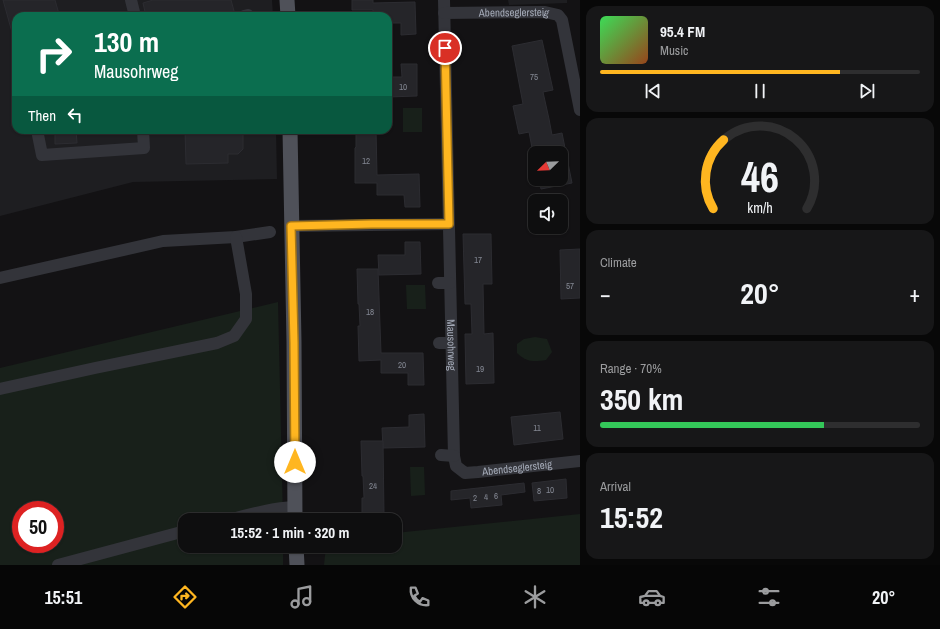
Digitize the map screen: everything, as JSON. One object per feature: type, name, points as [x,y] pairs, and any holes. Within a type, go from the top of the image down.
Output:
[{"type":"main road","points":[[288,0],[288,12]]},
{"type":"main road","points":[[290,134],[295,513]]},
{"type":"main road","points":[[296,553],[297,565]]},
{"type":"street","points":[[131,0],[134,12]]},
{"type":"street","name":"Mausohrweg","points":[[444,0],[449,224],[444,283],[451,343],[455,461]]},
{"type":"street","name":"Abendseglersteig","points":[[444,14],[545,12],[558,15],[562,20],[580,110]]},
{"type":"street","points":[[38,134],[42,155],[144,148],[143,134]]},
{"type":"street","points":[[291,226],[449,224]]},
{"type":"street","points":[[0,278],[164,240],[236,237],[270,232]]},
{"type":"street","points":[[0,389],[217,343],[234,336],[246,319],[246,294],[236,237]]},
{"type":"street","points":[[439,343],[451,343]]},
{"type":"street","name":"Abendseglersteig","points":[[441,455],[455,461],[465,473],[580,461]]},
{"type":"street","points":[[253,513],[277,508],[295,513]]},
{"type":"street","points":[[58,565],[178,533]]},
{"type":"shaded area","points":[[0,0],[272,0],[273,12],[12,12],[12,134],[276,134],[277,179],[133,182],[0,216]]},
{"type":"shaded area","points":[[508,0],[567,0],[567,3],[509,5]]},
{"type":"shaded area","points":[[403,108],[422,108],[422,132],[403,132]]},
{"type":"shaded area","points":[[406,285],[425,285],[426,309],[407,309]]},
{"type":"shaded area","points":[[278,302],[283,513],[178,513],[178,553],[283,553],[283,565],[0,565],[0,368]]},
{"type":"shaded area","points":[[535,337],[547,339],[552,352],[546,360],[530,361],[517,353],[517,344],[524,339]]},
{"type":"shaded area","points":[[410,467],[424,467],[425,495],[411,496]]},
{"type":"shaded area","points":[[580,514],[580,565],[324,565],[325,553],[402,553],[402,532]]},
{"type":"building","points":[[3,0],[55,0],[58,12],[12,12],[12,32]]},
{"type":"building","points":[[153,0],[231,0],[234,11],[145,12],[143,3]]},
{"type":"building","points":[[352,0],[373,0],[373,3],[415,2],[416,34],[401,35],[401,23],[392,23],[392,12],[352,10]]},
{"type":"building","points":[[542,40],[553,90],[543,92],[552,135],[562,133],[565,146],[532,146],[529,132],[519,134],[513,106],[523,104],[512,46]]},
{"type":"building","points":[[401,64],[417,64],[417,96],[392,97],[392,77],[402,77]]},
{"type":"building","points":[[55,134],[76,134],[77,143],[55,144]]},
{"type":"building","points":[[185,134],[243,134],[243,149],[238,154],[228,154],[228,163],[186,164]]},
{"type":"building","points":[[356,134],[376,134],[377,175],[419,174],[420,207],[405,207],[404,195],[377,195],[377,183],[355,183]]},
{"type":"building","points":[[568,163],[572,183],[568,184]]},
{"type":"building","points":[[540,186],[556,186],[541,189]]},
{"type":"building","points":[[463,234],[491,234],[492,284],[483,284],[484,334],[493,333],[494,383],[466,384],[465,334],[472,334],[471,304],[465,304]]},
{"type":"building","points":[[405,242],[420,242],[421,274],[379,275],[378,255],[405,255]]},
{"type":"building","points":[[580,249],[580,298],[561,299],[560,250]]},
{"type":"building","points":[[357,269],[378,269],[381,353],[423,353],[424,385],[408,385],[408,373],[381,373],[381,360],[359,361],[358,326],[360,326]]},
{"type":"building","points":[[560,412],[563,439],[514,445],[511,417]]},
{"type":"building","points":[[424,414],[425,447],[383,448],[382,428],[409,427],[409,415]]},
{"type":"building","points":[[361,441],[383,441],[384,513],[362,513],[362,498],[364,498]]},
{"type":"building","points":[[566,479],[567,498],[534,501],[532,483]]},
{"type":"building","points":[[524,483],[525,492],[501,495],[502,505],[471,508],[470,498],[451,500],[451,491]]},
{"type":"route","points":[[295,462],[291,226],[449,224],[445,48]]}]
